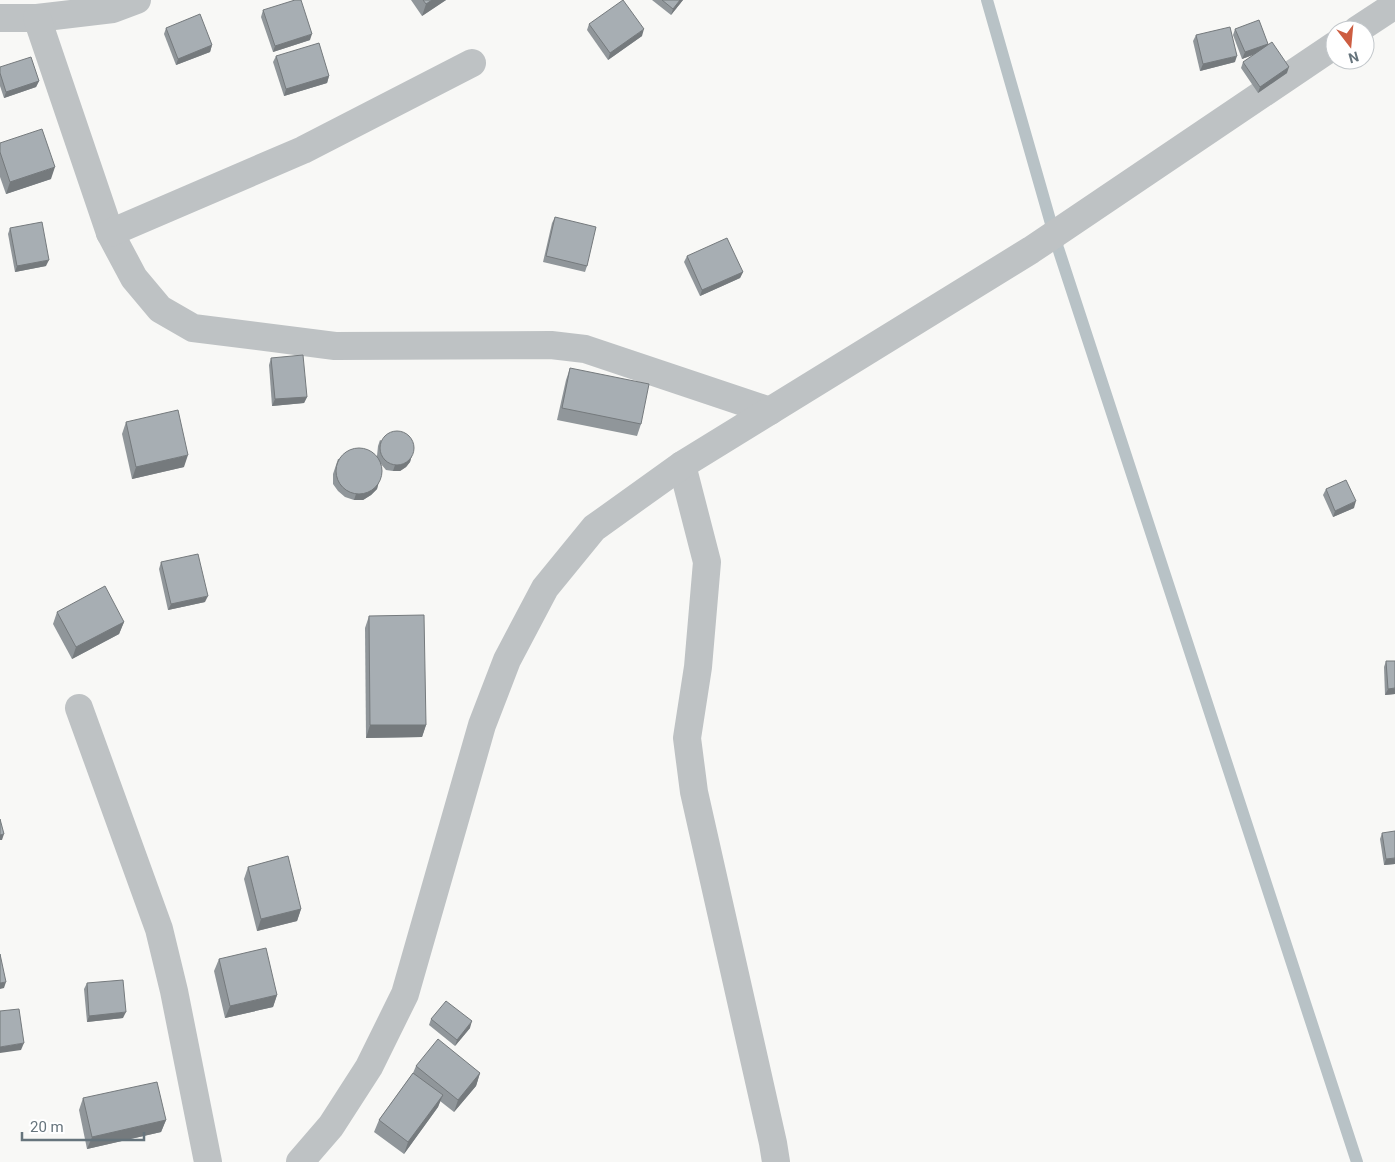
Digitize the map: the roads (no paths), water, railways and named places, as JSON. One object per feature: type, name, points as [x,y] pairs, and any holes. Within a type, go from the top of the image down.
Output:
[{"type":"street","points":[[0,18],[37,18],[113,9],[137,0]]},
{"type":"street","points":[[1372,20],[1395,5]]},
{"type":"street","points":[[37,18],[110,233],[134,278],[160,309],[194,328],[335,346],[551,346],[585,349],[770,411]]},
{"type":"street","points":[[300,1162],[331,1126],[369,1067],[405,994],[482,725],[507,660],[546,588],[594,528],[682,465],[1031,250],[1325,52]]},
{"type":"street","points":[[110,233],[302,150],[472,63]]},
{"type":"street","points":[[682,465],[707,562],[698,667],[687,738],[694,792],[776,1162]]},
{"type":"street","points":[[79,708],[159,929],[174,991],[208,1162]]},
{"type":"waterway","points":[[987,0],[1058,248],[1357,1162]]}]
